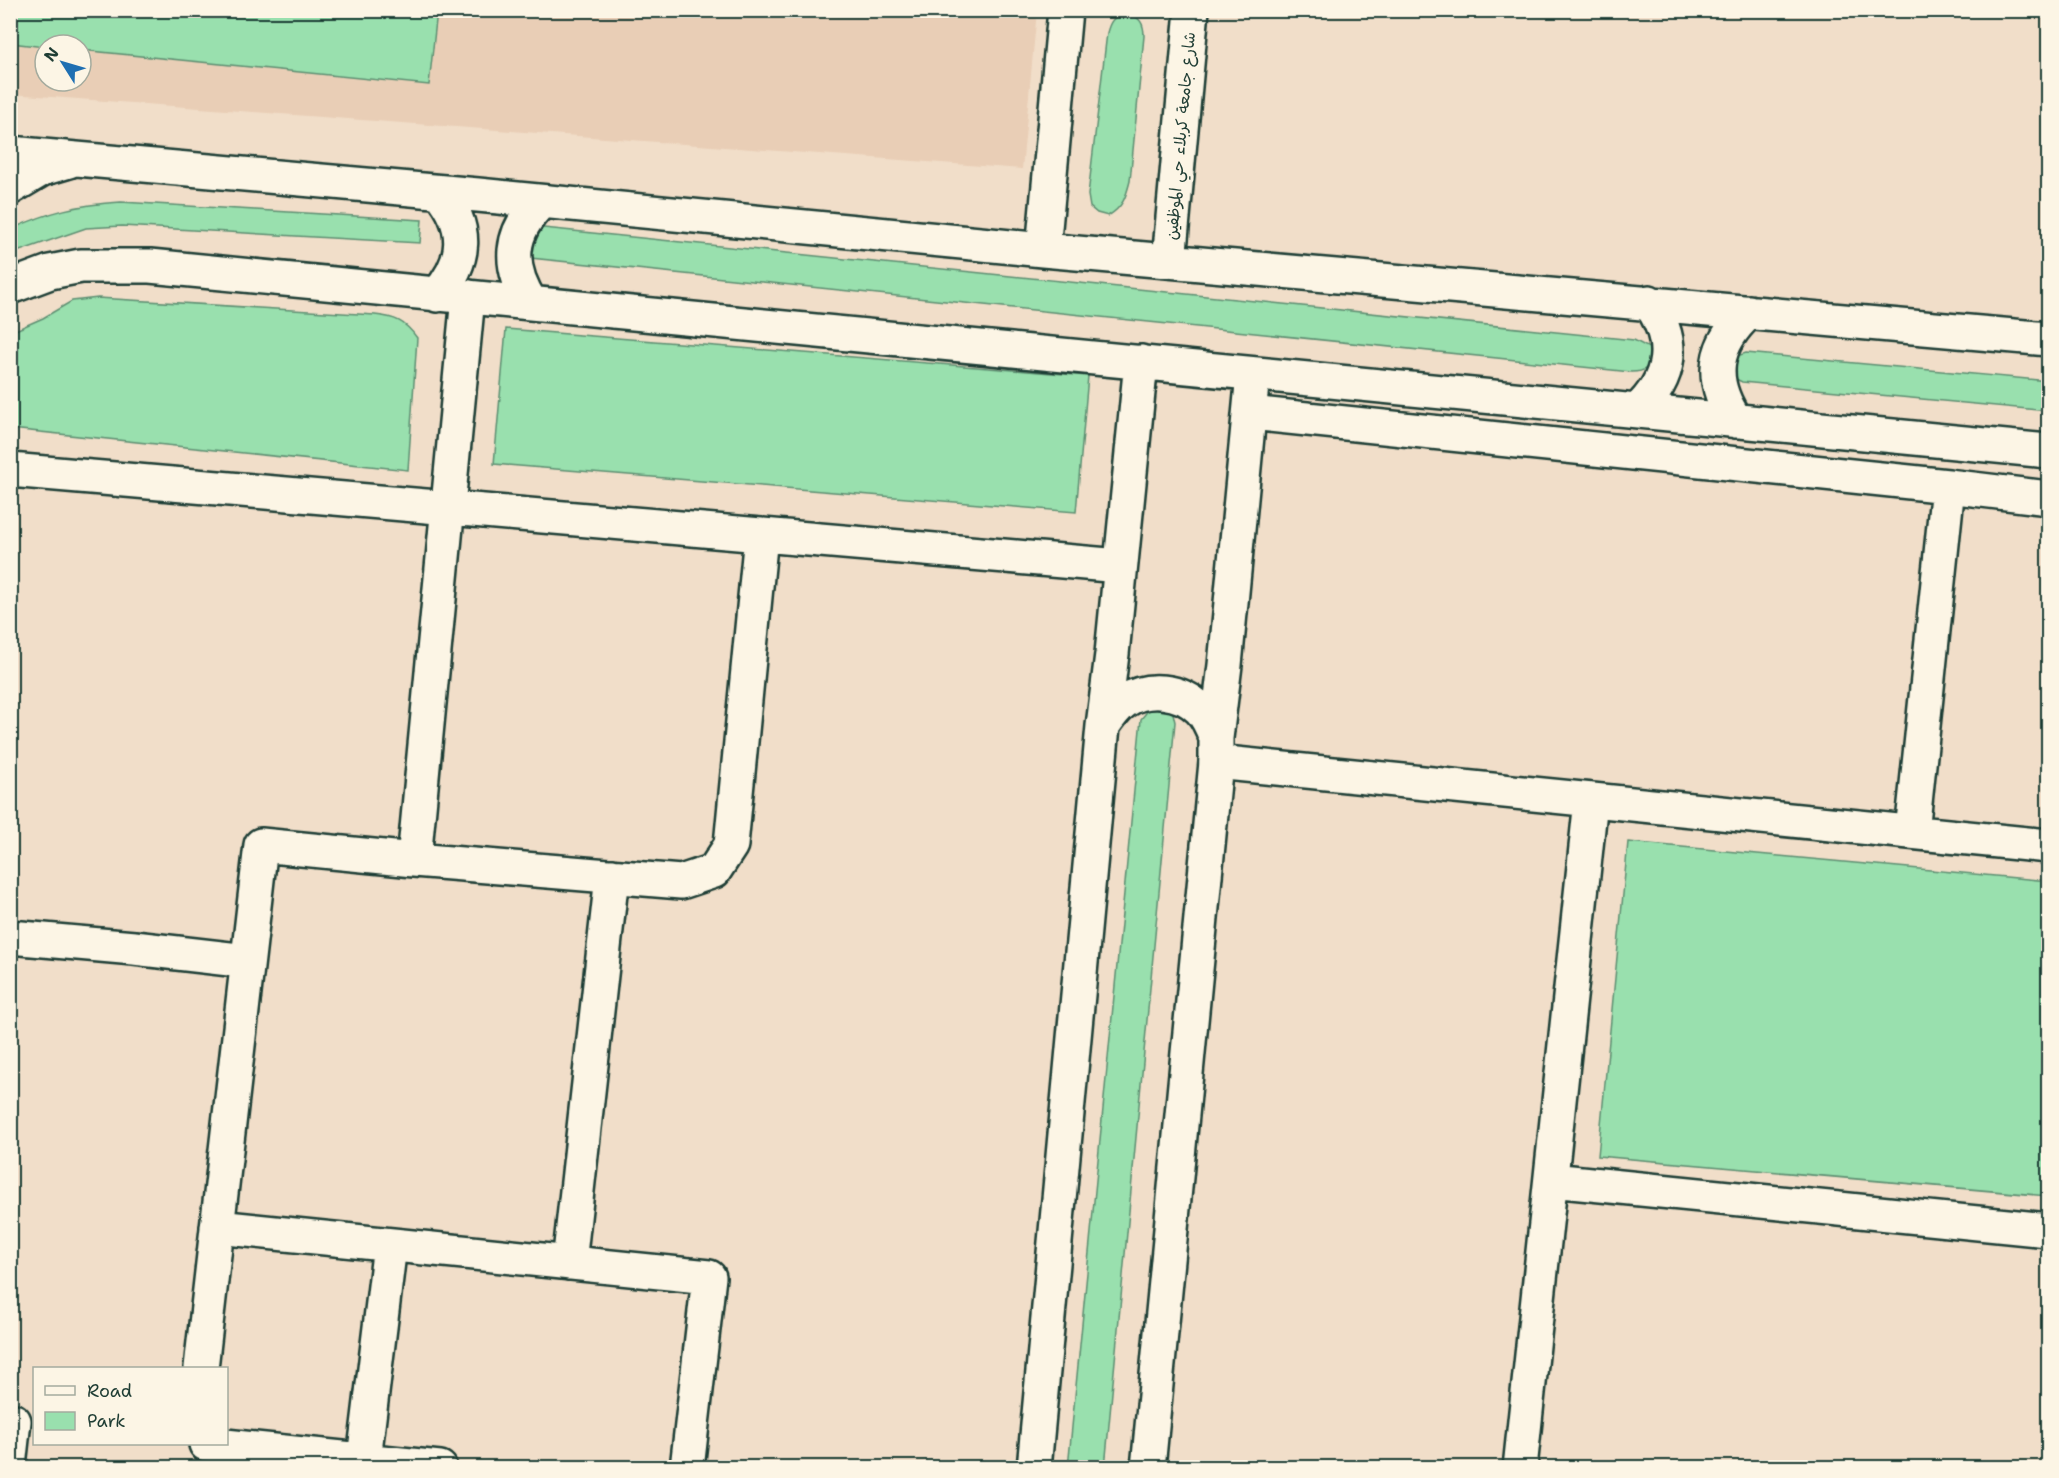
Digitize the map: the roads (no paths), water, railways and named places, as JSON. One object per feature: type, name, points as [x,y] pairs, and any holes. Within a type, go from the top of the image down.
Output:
[{"type":"street","points":[[1043,250],[1065,10]]},
{"type":"street","name":"شارع جامعة كربلاء حي الموظفين","points":[[1169,261],[1192,10]]},
{"type":"street","points":[[10,153],[1043,250],[2049,339]]},
{"type":"street","points":[[10,188],[42,169],[73,159]]},
{"type":"street","points":[[414,860],[448,507],[453,296],[448,282],[461,252],[461,236],[457,220],[450,205],[440,192]]},
{"type":"street","points":[[531,303],[516,275],[514,258],[521,227],[541,202]]},
{"type":"street","points":[[10,287],[50,273],[81,266],[150,266],[2049,451]]},
{"type":"street","points":[[1637,411],[1660,385],[1666,368],[1668,351],[1659,317],[1649,302]]},
{"type":"street","points":[[1736,421],[1726,406],[1720,390],[1719,355],[1726,338],[1749,312]]},
{"type":"street","points":[[1034,1467],[1103,726],[1140,362]]},
{"type":"street","points":[[1148,1467],[1253,374]]},
{"type":"street","points":[[1250,413],[2049,498]]},
{"type":"street","points":[[10,470],[1120,566]]},
{"type":"street","points":[[1912,832],[1947,486]]},
{"type":"street","points":[[201,1367],[261,845],[681,882],[714,871],[731,845],[761,535]]},
{"type":"street","points":[[1103,726],[1125,701],[1140,694],[1156,691],[1180,696],[1200,709],[1210,722],[1216,750]]},
{"type":"street","points":[[1216,750],[1591,800],[2049,846]]},
{"type":"street","points":[[1520,1467],[1591,800]]},
{"type":"street","points":[[569,1263],[612,876]]},
{"type":"street","points":[[10,937],[247,961]]},
{"type":"street","points":[[1551,1180],[2049,1230]]},
{"type":"street","points":[[217,1227],[709,1277],[687,1467]]},
{"type":"street","points":[[364,1459],[390,1245]]},
{"type":"street","points":[[10,1457],[20,1422]]},
{"type":"street","points":[[226,1445],[440,1467]]}]
